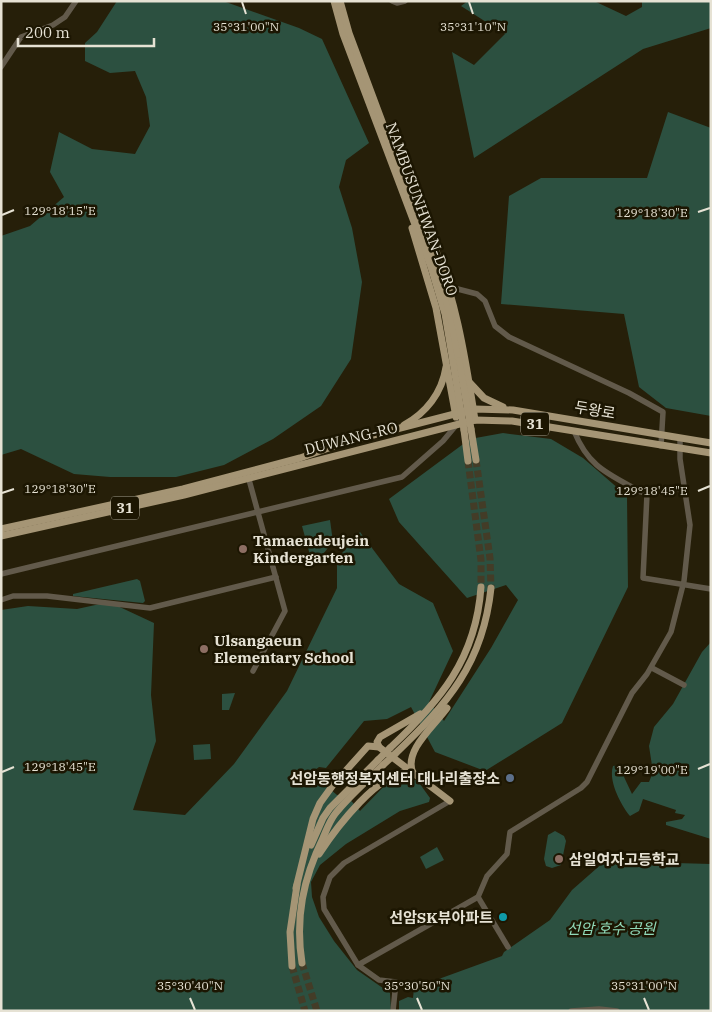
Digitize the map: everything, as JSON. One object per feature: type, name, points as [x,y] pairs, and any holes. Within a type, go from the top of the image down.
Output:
[{"type":"main road","name":"NAMBUSUNHWAN-DORO","points":[[334,1],[343,34],[442,281],[453,361],[472,460]]},
{"type":"main road","name":"NAMBUSUNHWAN-DORO","points":[[340,1],[349,33],[390,150]]},
{"type":"main road","points":[[390,150],[441,259],[450,287],[475,420]]},
{"type":"main road","points":[[390,150],[453,361],[450,384],[457,424]]},
{"type":"main road","points":[[392,431],[412,421],[432,402],[453,361]]},
{"type":"main road","points":[[450,384],[454,390],[462,392],[467,389],[469,380]]},
{"type":"main road","points":[[469,380],[484,398],[513,410]]},
{"type":"main road","name":"두왕로","points":[[474,409],[513,410],[711,443]]},
{"type":"main road","name":"DUWANG-RO","points":[[1,536],[184,495],[392,431],[474,409]]},
{"type":"main road","name":"DUWANG-RO","points":[[1,529],[247,475],[475,420],[503,419],[711,453]]},
{"type":"main road","points":[[393,751],[442,694],[459,668],[471,639],[479,611],[481,587]]},
{"type":"main road","points":[[296,888],[304,860],[323,818],[338,798],[443,706],[466,673],[484,627],[491,588]]},
{"type":"main road","points":[[415,774],[410,764],[413,753],[449,704],[472,659]]},
{"type":"main road","points":[[379,747],[377,742],[380,737],[404,722],[412,720],[442,694]]},
{"type":"main road","points":[[292,966],[290,932],[296,888],[314,819],[324,797],[362,750],[370,745],[379,747],[450,801]]},
{"type":"main road","points":[[302,963],[298,919],[306,878],[332,818],[381,762]]},
{"type":"main road","points":[[306,878],[337,826],[392,775],[405,772],[415,774]]},
{"type":"street","points":[[1,67],[21,37],[54,25],[65,17],[76,1]]},
{"type":"street","points":[[392,1],[397,3],[405,1]]},
{"type":"street","points":[[450,287],[477,294],[485,301],[495,326],[509,337],[629,393],[664,412],[661,446]]},
{"type":"street","points":[[1,574],[402,477],[443,441],[464,416],[474,409]]},
{"type":"street","points":[[574,431],[584,453],[593,464],[647,494],[685,488]]},
{"type":"street","points":[[358,965],[478,897],[487,876],[507,854],[510,832],[581,788],[587,782],[632,693],[652,668],[671,632],[683,585],[690,525],[680,438]]},
{"type":"street","points":[[247,475],[285,611],[253,671]]},
{"type":"street","points":[[647,494],[643,578],[711,589]]},
{"type":"street","points":[[1,600],[13,596],[47,596],[150,608],[276,577]]},
{"type":"street","points":[[652,668],[684,685]]},
{"type":"street","points":[[393,1011],[396,982],[379,980],[358,965],[324,909],[323,897],[330,877],[344,863],[450,801]]},
{"type":"street","points":[[478,897],[508,947]]},
{"type":"street","points":[[571,1011],[599,1009],[617,1011]]},
{"type":"green space","points":[[117,1],[223,1],[299,28],[322,39],[369,143],[346,160],[339,187],[352,228],[362,282],[351,359],[321,406],[273,439],[224,465],[176,477],[110,477],[74,474],[21,449],[1,455],[1,236],[30,226],[64,197],[50,172],[59,132],[92,149],[135,154],[150,126],[146,97],[135,71],[110,73],[85,61],[85,43],[97,32]]},
{"type":"green space","points":[[468,1],[594,1],[626,16],[642,7],[642,1],[711,1],[711,28],[643,49],[474,158],[452,52],[474,65],[505,34],[461,6]]},
{"type":"green space","points":[[668,112],[711,128],[711,416],[666,408],[639,387],[624,314],[501,304],[509,196],[541,178],[647,178]]},
{"type":"green space","points":[[503,433],[551,439],[583,458],[627,496],[628,587],[562,723],[485,771],[435,752],[411,707],[387,719],[364,721],[326,768],[319,767],[311,773],[337,795],[347,796],[360,811],[390,780],[417,780],[430,798],[429,802],[400,811],[346,844],[320,865],[311,882],[312,897],[319,917],[334,941],[357,970],[390,993],[391,1011],[1,1011],[1,610],[28,606],[77,609],[109,602],[154,623],[151,695],[156,741],[133,810],[185,815],[234,764],[287,691],[337,588],[337,559],[360,532],[399,584],[433,603],[453,651],[429,702],[444,721],[491,648],[518,600],[506,585],[467,598],[399,522],[389,499],[470,439]]},
{"type":"green space","points":[[330,520],[333,542],[313,566],[302,526]]},
{"type":"green space","points":[[137,579],[140,581],[145,601],[143,603],[73,596],[73,594]]},
{"type":"green space","points":[[711,642],[711,839],[666,825],[666,822],[682,819],[685,815],[675,813],[676,810],[643,799],[639,811],[630,816],[616,792],[612,772],[613,766],[619,765],[624,765],[631,770],[633,773],[626,773],[624,777],[632,794],[641,782],[649,782],[653,772],[649,746],[654,727],[673,704],[702,652]]},
{"type":"green space","points":[[235,693],[229,710],[222,710],[222,694]]},
{"type":"green space","points":[[210,744],[211,759],[194,760],[193,745]]},
{"type":"green space","points":[[555,831],[564,836],[566,841],[561,865],[552,868],[546,866],[544,859],[548,835]]},
{"type":"green space","points":[[437,847],[444,860],[426,869],[420,857]]},
{"type":"green space","name":"선암 호수 공원","points":[[605,861],[711,864],[711,1011],[399,1011],[399,1001],[408,997],[413,998],[414,988],[502,956],[504,952],[550,920],[572,890]]},
{"type":"tunnel","points":[[476,460],[490,558],[491,588]]},
{"type":"tunnel","points":[[468,461],[481,560],[481,587]]},
{"type":"tunnel","points":[[302,963],[317,1011]]},
{"type":"tunnel","points":[[292,966],[305,1011]]},
{"type":"place","name":"Tamaendeujein Kindergarten","points":[[243,549]]},
{"type":"place","name":"Ulsangaeun Elementary School","points":[[204,649]]},
{"type":"place","name":"선암동행정복지센터 대나리출장소","points":[[510,778]]},
{"type":"place","name":"삼일여자고등학교","points":[[559,859]]},
{"type":"place","name":"선암SK뷰아파트","points":[[503,917]]}]
